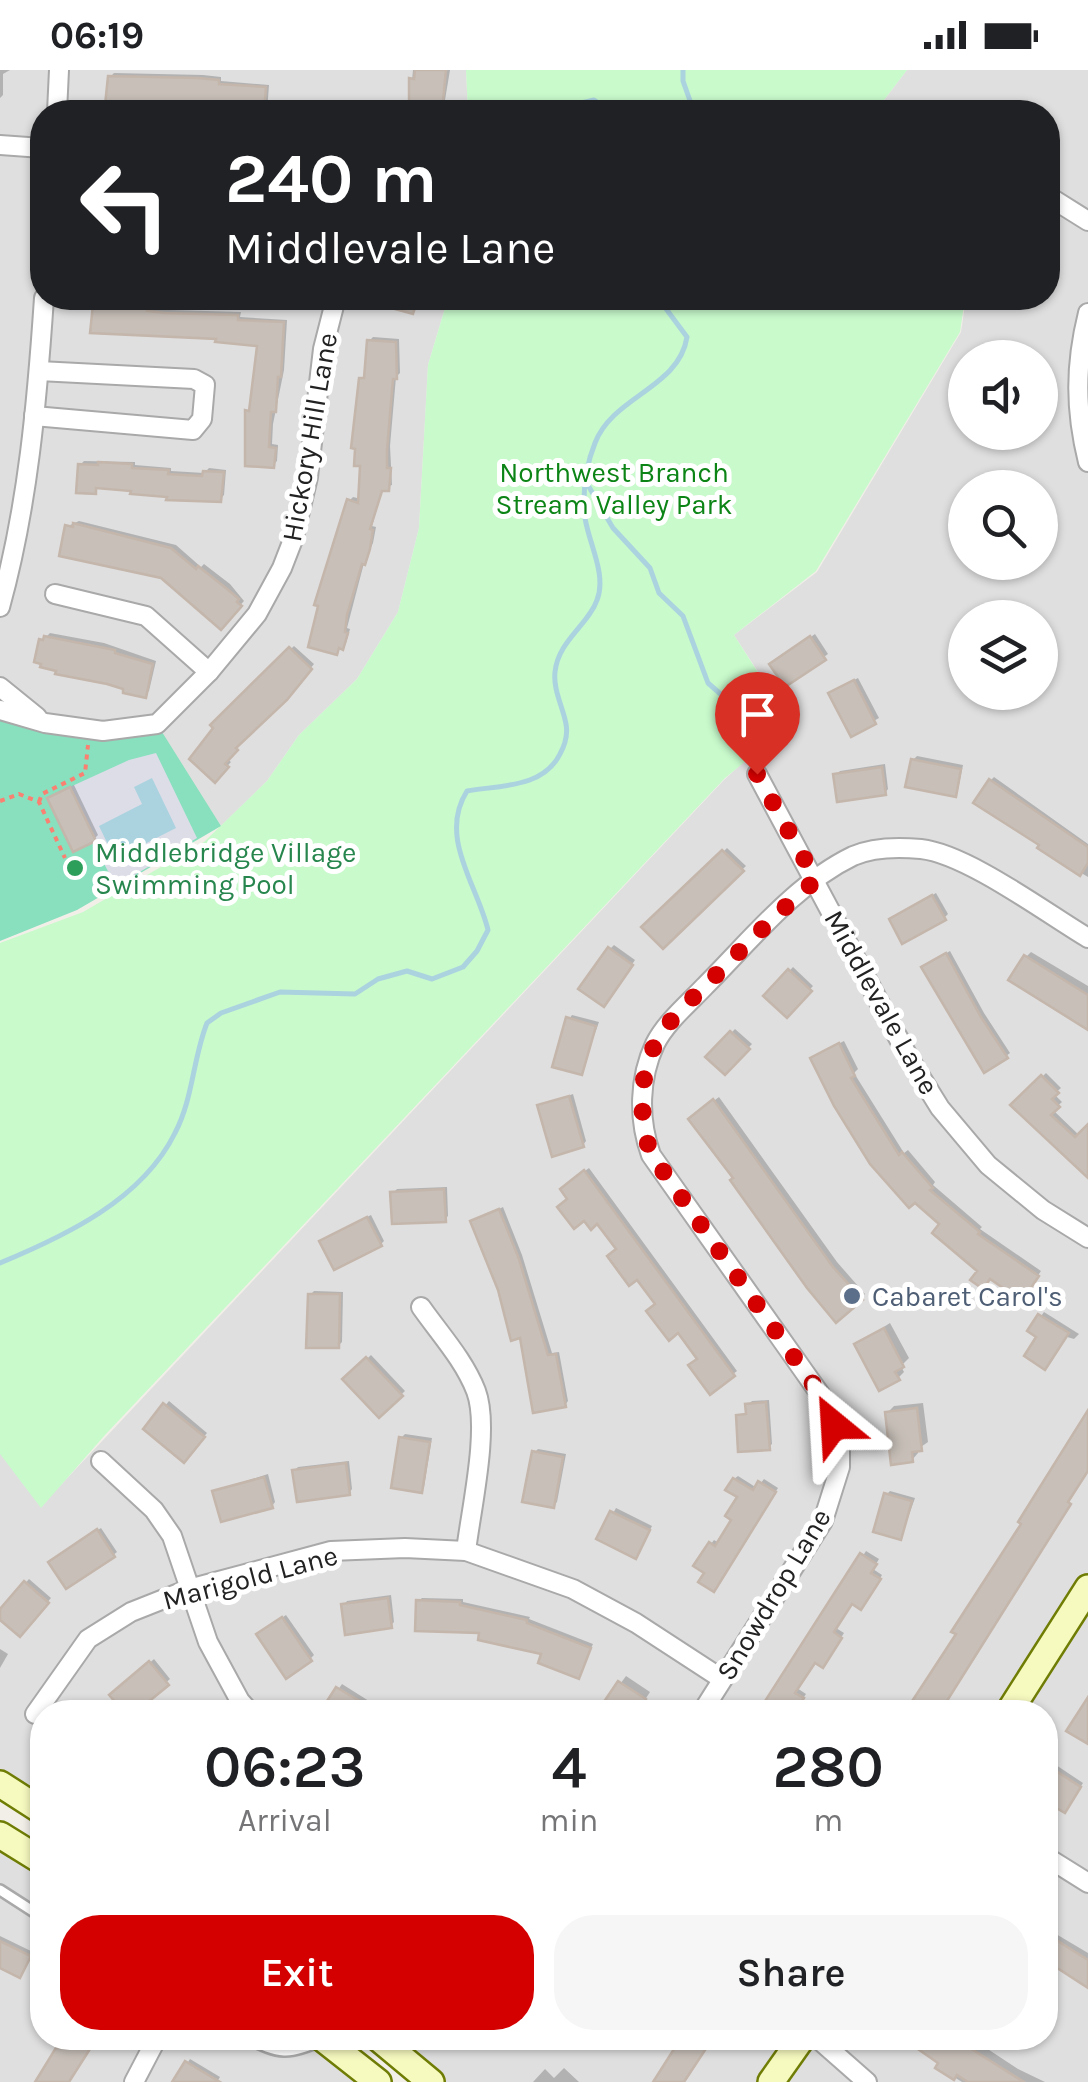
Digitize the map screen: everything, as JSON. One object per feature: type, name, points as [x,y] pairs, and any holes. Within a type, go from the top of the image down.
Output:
[{"type":"main road","points":[[1017,1700],[1088,1588]]},
{"type":"main road","points":[[0,1784],[30,1803]]},
{"type":"main road","points":[[0,1836],[30,1854]]},
{"type":"main road","points":[[338,2050],[378,2082]]},
{"type":"main road","points":[[392,2050],[431,2082]]},
{"type":"main road","points":[[772,2082],[794,2050]]},
{"type":"street","points":[[58,100],[59,70]]},
{"type":"street","points":[[0,145],[30,147]]},
{"type":"street","points":[[1060,204],[1088,221]]},
{"type":"street","points":[[0,607],[16,547],[43,310]]},
{"type":"street","name":"Hickory Hill Lane","points":[[0,710],[45,723],[103,731],[158,724],[209,672],[257,614],[294,537],[308,477],[322,349],[333,310]]},
{"type":"street","points":[[1088,312],[1076,382],[1079,426],[1088,462]]},
{"type":"street","points":[[34,416],[194,430],[202,419],[205,385],[194,379],[39,370]]},
{"type":"street","points":[[55,594],[146,616],[209,672]]},
{"type":"street","points":[[0,687],[45,723]]},
{"type":"street","name":"Middlevale Lane","points":[[757,774],[909,1058],[940,1108],[988,1165],[1043,1210],[1088,1238]]},
{"type":"street","name":"Snowdrop Lane","points":[[709,1700],[823,1521],[840,1468],[840,1446],[827,1404],[651,1154],[644,1134],[642,1088],[656,1042],[779,910],[855,855],[879,849],[940,853],[1088,938]]},
{"type":"street","points":[[421,1307],[465,1368],[477,1394],[482,1419],[466,1552]]},
{"type":"street","points":[[101,1461],[154,1510],[172,1536],[208,1642],[239,1700]]},
{"type":"street","name":"Marigold Lane","points":[[45,1700],[88,1639],[131,1612],[189,1589],[331,1551],[405,1548],[466,1552],[573,1589],[636,1623],[722,1679]]},
{"type":"street","points":[[1058,1864],[1088,1883]]},
{"type":"street","points":[[134,2082],[151,2050]]},
{"type":"street","points":[[831,2050],[867,2082]]},
{"type":"lane","points":[[0,1890],[30,1909]]},
{"type":"lane","points":[[271,2050],[302,2050]]},
{"type":"path","points":[[38,802],[42,794],[85,773],[88,741]]},
{"type":"path","points":[[0,801],[19,794],[38,802],[66,858]]},
{"type":"path","points":[[54,833],[62,829]]},
{"type":"shaded area","points":[[0,70],[466,70],[467,100],[30,100],[30,310],[444,310],[428,365],[419,528],[398,612],[357,679],[299,735],[267,781],[221,826],[204,802],[103,731],[0,710]]},
{"type":"shaded area","points":[[907,70],[1088,70],[1088,2082],[431,2082],[392,2050],[1058,2050],[1058,1700],[30,1700],[30,1803],[0,1784],[0,1452],[41,1506],[724,780],[770,737],[792,724],[734,635],[817,572],[948,354],[948,450],[1058,450],[1058,340],[956,340],[964,310],[1060,310],[1060,100],[884,100]]},
{"type":"shaded area","points":[[156,753],[197,838],[116,886],[70,787],[129,760]]},
{"type":"shaded area","points":[[0,1836],[30,1854],[30,2050],[337,2050],[378,2082],[0,2082]]},
{"type":"green space","points":[[466,70],[907,70],[884,100],[467,100]]},
{"type":"green space","name":"Northwest Branch Stream Valley Park","points":[[444,310],[963,310],[960,332],[955,340],[948,340],[948,352],[816,571],[734,635],[791,724],[725,778],[105,1435],[41,1508],[0,1454],[0,943],[83,912],[204,842],[267,781],[299,735],[357,679],[398,612],[419,528],[428,365]]},
{"type":"green space","name":"Middlebridge Village Swimming Pool","points":[[0,713],[45,723],[157,724],[221,826],[77,910],[0,941]]},
{"type":"water","points":[[152,778],[176,828],[115,859],[99,826],[142,804],[134,787]]},
{"type":"building","points":[[415,70],[446,70],[443,100],[409,100],[409,78],[414,79]]},
{"type":"building","points":[[108,76],[198,78],[219,80],[219,84],[266,87],[265,100],[106,100]]},
{"type":"building","points":[[92,310],[238,315],[238,320],[284,322],[276,412],[271,412],[269,447],[276,448],[274,468],[245,466],[245,410],[249,411],[257,346],[215,342],[216,339],[90,333]]},
{"type":"building","points":[[367,340],[396,342],[397,379],[393,379],[387,451],[387,468],[391,468],[389,491],[382,491],[370,529],[370,549],[347,615],[348,633],[343,650],[339,648],[337,655],[308,647],[318,606],[314,605],[347,499],[358,503],[360,466],[354,466],[355,449],[351,448]]},
{"type":"building","points":[[98,462],[169,470],[168,474],[202,476],[203,471],[224,472],[221,502],[166,500],[167,497],[96,488],[96,494],[76,493],[78,464]]},
{"type":"building","points":[[73,523],[171,548],[226,588],[242,606],[221,630],[161,578],[59,556],[65,525],[73,527]]},
{"type":"building","points":[[44,636],[115,650],[153,664],[146,698],[40,667],[34,662],[39,639]]},
{"type":"building","points":[[810,636],[826,660],[785,687],[769,664]]},
{"type":"building","points":[[289,647],[312,669],[287,700],[236,748],[225,764],[229,767],[215,783],[189,759],[213,728],[210,725]]},
{"type":"building","points":[[854,680],[876,724],[851,737],[828,693]]},
{"type":"building","points":[[911,759],[961,769],[956,797],[905,787]]},
{"type":"building","points":[[882,767],[886,795],[837,802],[833,774]]},
{"type":"building","points":[[989,779],[1088,847],[1088,863],[1080,876],[973,803]]},
{"type":"building","points":[[70,787],[96,841],[73,852],[47,798]]},
{"type":"building","points":[[722,850],[744,871],[663,949],[641,927]]},
{"type":"building","points":[[932,895],[946,920],[902,944],[889,919]]},
{"type":"building","points":[[608,947],[633,965],[604,1007],[578,989]]},
{"type":"building","points":[[946,953],[1008,1058],[984,1073],[921,967]]},
{"type":"building","points":[[1024,955],[1088,995],[1088,1030],[1008,980]]},
{"type":"building","points":[[788,969],[812,991],[787,1018],[763,996]]},
{"type":"building","points":[[566,1017],[596,1026],[582,1075],[552,1067]]},
{"type":"building","points":[[730,1031],[750,1049],[725,1075],[705,1057]]},
{"type":"building","points":[[839,1043],[855,1076],[851,1078],[899,1155],[902,1152],[933,1188],[930,1190],[978,1234],[1039,1276],[1022,1301],[990,1279],[983,1289],[970,1280],[977,1271],[932,1233],[939,1224],[915,1203],[909,1208],[870,1164],[810,1058]]},
{"type":"building","points":[[1041,1075],[1059,1093],[1052,1099],[1060,1107],[1051,1115],[1075,1137],[1088,1124],[1088,1178],[1010,1105]]},
{"type":"building","points":[[569,1096],[584,1147],[552,1157],[537,1105]]},
{"type":"building","points":[[713,1099],[833,1267],[863,1300],[836,1323],[688,1119]]},
{"type":"building","points":[[584,1170],[735,1376],[710,1395],[688,1365],[697,1359],[678,1333],[669,1341],[646,1311],[655,1304],[637,1280],[629,1286],[607,1256],[616,1249],[597,1224],[591,1230],[584,1221],[574,1229],[557,1207],[567,1199],[560,1189]]},
{"type":"building","points":[[444,1189],[446,1222],[392,1224],[390,1192]]},
{"type":"building","points":[[499,1209],[519,1259],[548,1355],[556,1354],[566,1407],[533,1413],[520,1338],[511,1341],[498,1290],[470,1221]]},
{"type":"building","points":[[367,1217],[382,1246],[334,1270],[319,1241]]},
{"type":"building","points":[[308,1294],[340,1294],[339,1348],[306,1348]]},
{"type":"building","points":[[1038,1314],[1069,1333],[1045,1370],[1024,1356],[1036,1337],[1027,1331]]},
{"type":"building","points":[[884,1328],[904,1367],[895,1372],[900,1380],[879,1391],[854,1344]]},
{"type":"building","points":[[366,1357],[403,1396],[379,1418],[342,1379]]},
{"type":"building","points":[[766,1402],[770,1450],[738,1452],[736,1415],[746,1414],[745,1404]]},
{"type":"building","points":[[163,1403],[205,1437],[184,1463],[143,1429]]},
{"type":"building","points":[[917,1408],[922,1451],[912,1452],[913,1462],[891,1465],[885,1412]]},
{"type":"building","points":[[1088,1410],[1088,1471],[1068,1502],[1071,1504],[948,1700],[913,1700],[956,1634],[951,1632],[1021,1524],[1018,1522]]},
{"type":"building","points":[[399,1437],[430,1442],[422,1493],[391,1488]]},
{"type":"building","points":[[532,1451],[563,1457],[554,1508],[522,1502]]},
{"type":"building","points":[[346,1463],[350,1495],[297,1502],[292,1470]]},
{"type":"building","points":[[264,1477],[273,1508],[221,1522],[212,1491]]},
{"type":"building","points":[[733,1478],[753,1490],[758,1481],[776,1492],[714,1592],[698,1582],[704,1573],[693,1566],[709,1542],[715,1546],[731,1520],[725,1516],[737,1497],[725,1490]]},
{"type":"building","points":[[884,1493],[912,1501],[901,1540],[873,1532]]},
{"type":"building","points":[[610,1511],[650,1530],[636,1559],[596,1539]]},
{"type":"building","points":[[97,1529],[115,1557],[66,1589],[48,1562]]},
{"type":"building","points":[[860,1553],[877,1564],[871,1573],[881,1579],[861,1610],[852,1604],[834,1632],[842,1638],[823,1668],[815,1663],[795,1693],[803,1700],[766,1700]]},
{"type":"building","points":[[24,1581],[49,1603],[20,1637],[0,1620],[0,1609]]},
{"type":"building","points":[[388,1598],[392,1628],[345,1635],[341,1604]]},
{"type":"building","points":[[416,1600],[460,1602],[527,1620],[591,1648],[579,1679],[538,1663],[541,1654],[478,1640],[479,1633],[415,1631]]},
{"type":"building","points":[[282,1617],[312,1661],[286,1679],[256,1634]]},
{"type":"building","points":[[149,1661],[169,1685],[151,1700],[113,1700],[109,1695]]},
{"type":"building","points":[[618,1681],[646,1699],[645,1700],[605,1700]]},
{"type":"building","points":[[336,1687],[358,1700],[328,1700]]},
{"type":"building","points":[[1088,1697],[1088,1744],[1066,1731]]},
{"type":"building","points":[[1058,1772],[1081,1787],[1065,1813],[1058,1809]]},
{"type":"building","points":[[0,1941],[30,1956],[20,1978],[0,1968]]},
{"type":"building","points":[[1058,1941],[1088,1960],[1088,1988],[1058,1968]]},
{"type":"building","points":[[55,2050],[89,2050],[69,2082],[35,2082]]},
{"type":"building","points":[[673,2050],[705,2050],[684,2082],[653,2082]]},
{"type":"building","points":[[919,2050],[973,2050],[1024,2082],[968,2082],[957,2075],[954,2080],[935,2068],[938,2063]]},
{"type":"building","points":[[185,2061],[220,2082],[172,2082]]},
{"type":"waterway","points":[[683,70],[690,100]]},
{"type":"waterway","points":[[0,1263],[75,1228],[143,1178],[175,1133],[186,1106],[207,1023],[221,1013],[280,992],[355,994],[378,979],[407,971],[432,979],[463,967],[477,951],[488,930],[462,861],[456,826],[459,808],[467,791],[520,783],[543,773],[553,765],[563,747],[567,728],[555,685],[557,661],[593,609],[600,590],[584,508],[589,461],[604,427],[659,381],[681,354],[687,337],[667,310]]},
{"type":"waterway","points":[[585,480],[613,528],[650,568],[659,593],[683,616],[708,683],[733,705],[758,717],[767,735]]},
{"type":"place","name":"Middlebridge Village Swimming Pool","points":[[75,868]]},
{"type":"place","name":"Cabaret Carol's","points":[[852,1296]]},
{"type":"route","points":[[757,774],[816,880],[779,910],[656,1042],[642,1088],[644,1134],[651,1154],[827,1404],[834,1425]]}]
